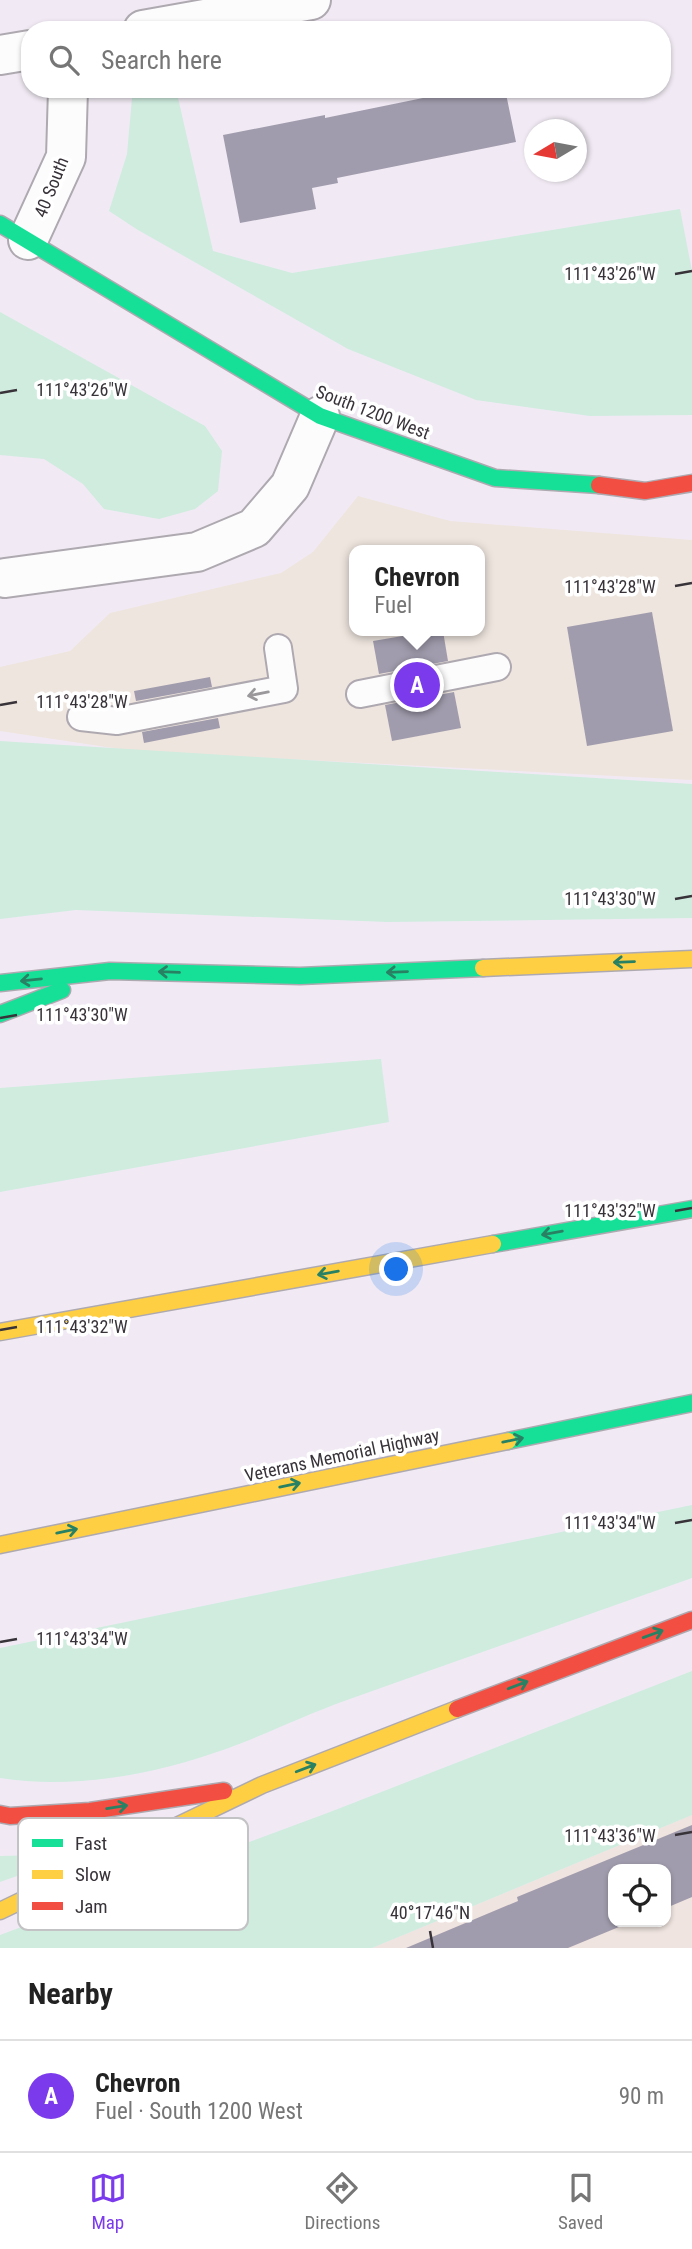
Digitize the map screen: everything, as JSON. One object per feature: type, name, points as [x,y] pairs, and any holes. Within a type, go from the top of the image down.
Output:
[{"type":"main road","name":"South 1200 West","points":[[14,232],[320,416],[495,478],[621,486],[645,491],[692,483]]},
{"type":"main road","points":[[0,983],[110,971],[300,976],[692,959]]},
{"type":"main road","points":[[0,1014],[110,971]]},
{"type":"main road","points":[[0,1332],[692,1209]]},
{"type":"main road","name":"Veterans Memorial Highway","points":[[0,1545],[692,1403]]},
{"type":"main road","points":[[193,1818],[262,1785],[692,1620]]},
{"type":"main road","points":[[0,1814],[10,1816],[90,1811],[262,1785]]},
{"type":"main road","points":[[0,1911],[18,1902]]},
{"type":"street","points":[[193,21],[311,0]]},
{"type":"street","points":[[0,55],[21,52]]},
{"type":"street","name":"40 South","points":[[14,232],[66,157],[68,98]]},
{"type":"street","points":[[5,578],[197,552],[254,528],[290,486],[320,416]]},
{"type":"lane","points":[[81,717],[117,721],[284,689],[278,648]]},
{"type":"lane","points":[[360,694],[497,667]]},
{"type":"shaded area","points":[[358,496],[450,521],[692,540],[692,780],[133,751],[0,731],[0,667],[70,651],[110,613],[281,573],[313,552]]},
{"type":"shaded area","points":[[692,1815],[692,1948],[372,1948]]},
{"type":"green space","points":[[132,98],[178,98],[213,251],[292,273],[680,209],[692,271],[692,415],[590,416],[476,400],[348,349],[109,211],[127,154]]},
{"type":"green space","points":[[0,312],[205,426],[222,451],[218,491],[195,509],[159,519],[104,509],[83,484],[44,459],[0,455]]},
{"type":"green space","points":[[0,741],[692,784],[692,918],[388,922],[76,910],[0,919]]},
{"type":"green space","points":[[381,1059],[389,1122],[0,1192],[0,1088]]},
{"type":"green space","points":[[692,1505],[692,1578],[347,1700],[231,1747],[188,1761],[135,1774],[81,1781],[0,1778],[0,1648]]},
{"type":"green space","points":[[692,1671],[692,1815],[372,1948],[0,1948],[0,1935],[18,1928],[248,1930],[248,1843]]},
{"type":"green space","points":[[0,1856],[18,1856],[18,1876],[0,1882]]},
{"type":"building","points":[[423,98],[507,98],[516,142],[337,178],[338,183],[312,188],[316,209],[240,223],[223,135],[325,115],[325,118]]},
{"type":"building","points":[[652,612],[673,731],[587,746],[567,627]]},
{"type":"building","points":[[402,636],[444,636],[448,661],[379,674],[373,641]]},
{"type":"building","points":[[210,677],[212,687],[136,701],[134,691]]},
{"type":"building","points":[[454,692],[461,728],[392,741],[385,705]]},
{"type":"building","points":[[218,718],[220,728],[144,743],[142,732]]},
{"type":"building","points":[[692,1825],[692,1897],[671,1906],[671,1864],[608,1864],[608,1927],[619,1927],[568,1948],[406,1948],[518,1901],[517,1897]]},
{"type":"traffic: fast","points":[[0,224],[320,416],[495,478],[599,485]]},
{"type":"traffic: fast","points":[[0,983],[110,971],[300,976],[483,968]]},
{"type":"traffic: fast","points":[[0,1014],[62,990]]},
{"type":"traffic: fast","points":[[493,1244],[692,1209]]},
{"type":"traffic: fast","points":[[508,1441],[692,1403]]},
{"type":"traffic: slow","points":[[483,968],[692,959]]},
{"type":"traffic: slow","points":[[0,1332],[493,1244]]},
{"type":"traffic: slow","points":[[0,1545],[508,1441]]},
{"type":"traffic: slow","points":[[193,1818],[262,1785],[457,1709]]},
{"type":"traffic: slow","points":[[0,1911],[18,1902]]},
{"type":"traffic: jam","points":[[599,485],[645,491],[692,483]]},
{"type":"traffic: jam","points":[[457,1709],[692,1620]]},
{"type":"traffic: jam","points":[[0,1814],[10,1816],[90,1811],[224,1791]]},
{"type":"place","name":"Chevron","points":[[417,685]]}]
